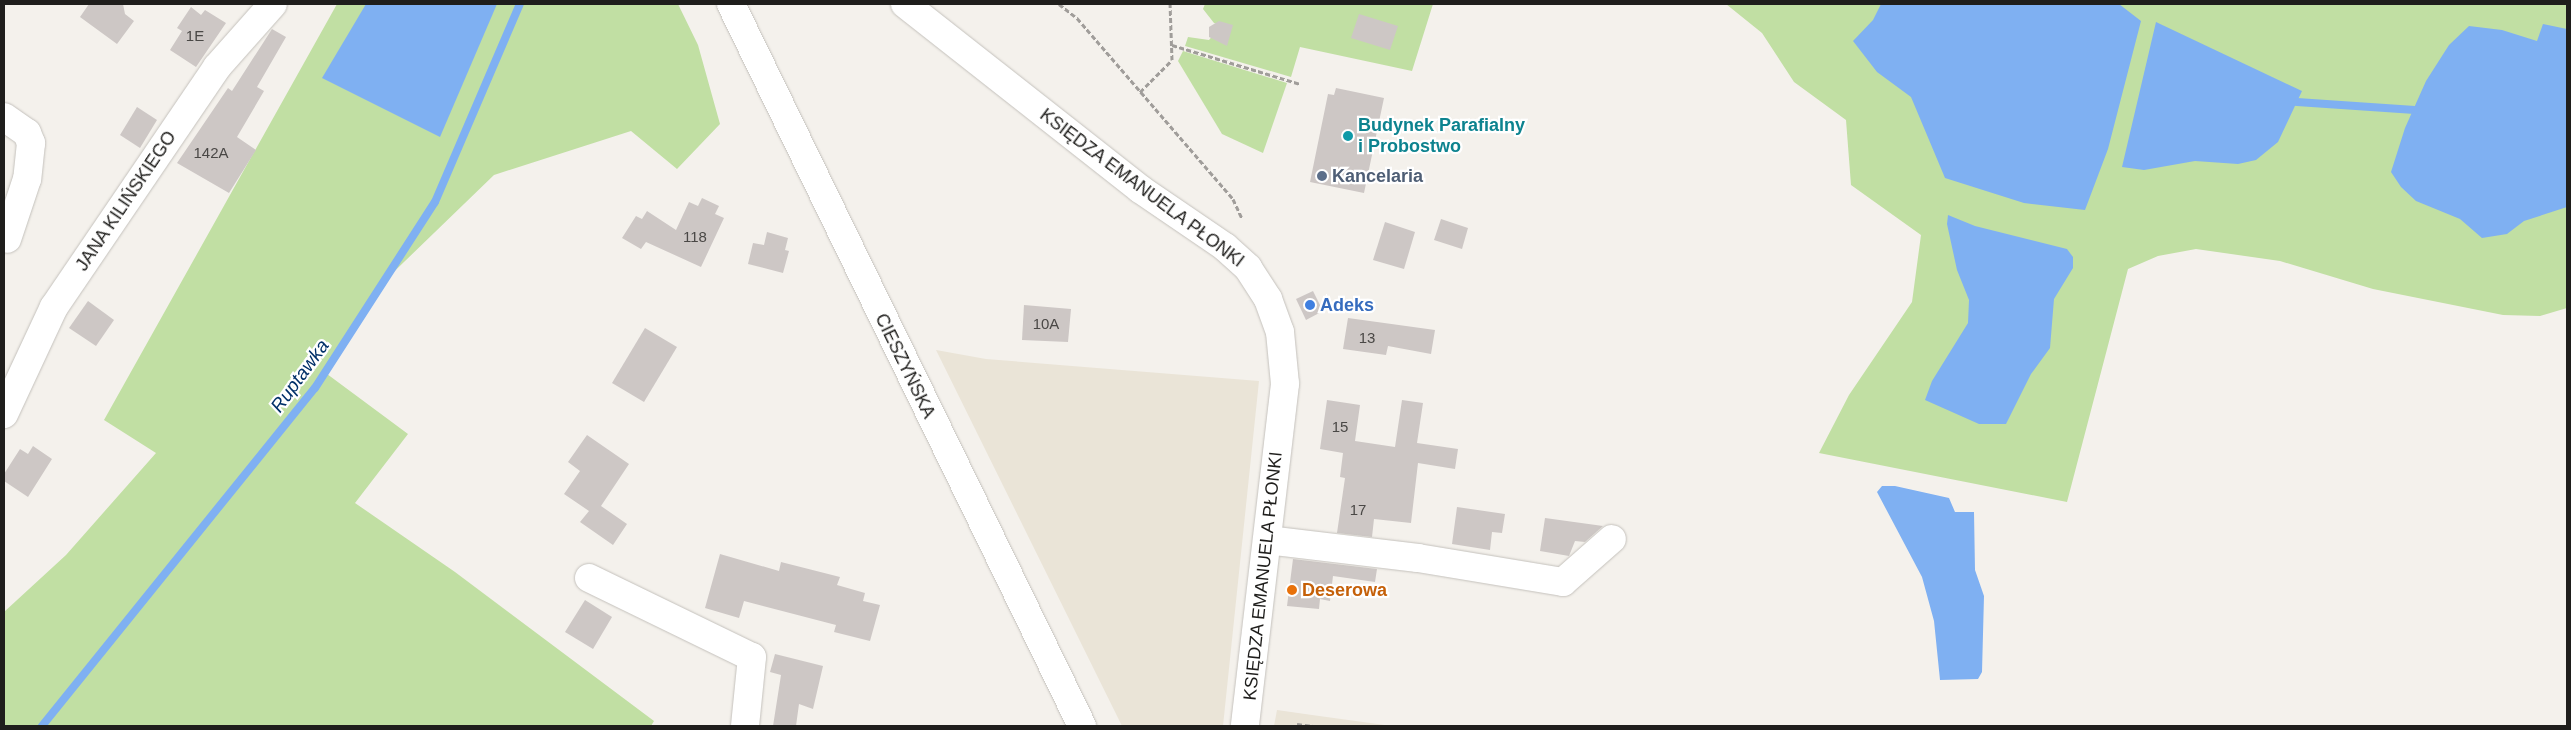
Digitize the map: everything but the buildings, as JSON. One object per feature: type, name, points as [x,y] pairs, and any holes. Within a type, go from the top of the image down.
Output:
[{"type":"street","name":"JANA KILIŃSKIEGO","points":[[4,414],[54,307],[218,67],[273,4]]},
{"type":"street","name":"CIESZYŃSKA","points":[[731,4],[1082,726]]},
{"type":"street","name":"KSIĘDZA EMANUELA PŁONKI","points":[[905,4],[1140,189],[1225,247],[1248,268],[1268,299],[1280,332],[1284,384],[1245,726]]},
{"type":"street","points":[[4,118],[27,134],[31,143],[27,179],[7,239]]},
{"type":"street","points":[[1267,540],[1418,558],[1563,582],[1612,539]]},
{"type":"street","points":[[589,578],[752,657],[745,726]]},
{"type":"path","points":[[1059,4],[1077,18],[1233,199],[1242,218]]},
{"type":"path","points":[[1140,92],[1172,60],[1170,4]]},
{"type":"path","points":[[1172,45],[1300,84]]},
{"type":"path","points":[[1297,724],[1313,726]]},
{"type":"shaded area","points":[[936,350],[986,359],[1259,381],[1223,726],[1122,726]]},
{"type":"shaded area","points":[[1277,710],[1312,715],[1392,726],[1274,726]]},
{"type":"green space","points":[[337,4],[678,4],[698,45],[720,124],[677,169],[631,131],[494,175],[374,291],[323,371],[408,434],[355,503],[455,572],[654,721],[651,726],[4,726],[4,612],[66,555],[156,453],[104,420]]},
{"type":"green space","points":[[1205,4],[1433,4],[1412,71],[1300,47],[1291,77],[1185,46],[1188,37],[1209,40],[1222,25],[1214,23],[1203,9]]},
{"type":"green space","points":[[1726,4],[2567,4],[2567,308],[2540,316],[2503,315],[2373,289],[2280,261],[2196,249],[2158,256],[2128,269],[2067,502],[1819,453],[1849,395],[1912,302],[1921,235],[1851,185],[1846,120],[1794,82],[1762,33]]},
{"type":"green space","points":[[1183,51],[1287,83],[1263,153],[1222,134],[1178,61]]},
{"type":"water","points":[[366,4],[497,4],[440,137],[322,78]]},
{"type":"water","points":[[1881,4],[2119,4],[2141,21],[2108,149],[2085,210],[2024,203],[1945,178],[1911,97],[1877,72],[1853,41],[1873,20]]},
{"type":"water","points":[[2156,22],[2302,91],[2278,142],[2256,160],[2238,164],[2195,161],[2144,170],[2122,167]]},
{"type":"water","points":[[2543,24],[2567,29],[2567,207],[2524,221],[2507,234],[2482,238],[2460,219],[2416,201],[2401,187],[2391,172],[2405,128],[2426,81],[2449,45],[2469,26],[2502,30],[2537,41]]},
{"type":"water","points":[[1948,215],[1975,226],[2067,249],[2073,257],[2073,268],[2054,299],[2050,348],[2031,374],[2006,424],[1979,424],[1925,400],[1932,381],[1968,323],[1969,300],[1957,270],[1947,224]]},
{"type":"water","points":[[1882,486],[1895,486],[1949,498],[1955,512],[1974,512],[1975,570],[1984,596],[1982,672],[1978,679],[1940,680],[1934,621],[1922,577],[1877,492]]},
{"type":"waterway","name":"Ruptawka","points":[[42,726],[315,388],[435,202],[520,4]]},
{"type":"waterway","points":[[2297,102],[2415,110]]},
{"type":"place","name":"Budynek Parafialny i Probostwo","points":[[1348,136]]},
{"type":"place","name":"Kancelaria","points":[[1322,176]]},
{"type":"place","name":"Adeks","points":[[1310,305]]},
{"type":"place","name":"Deserowa","points":[[1292,590]]}]
